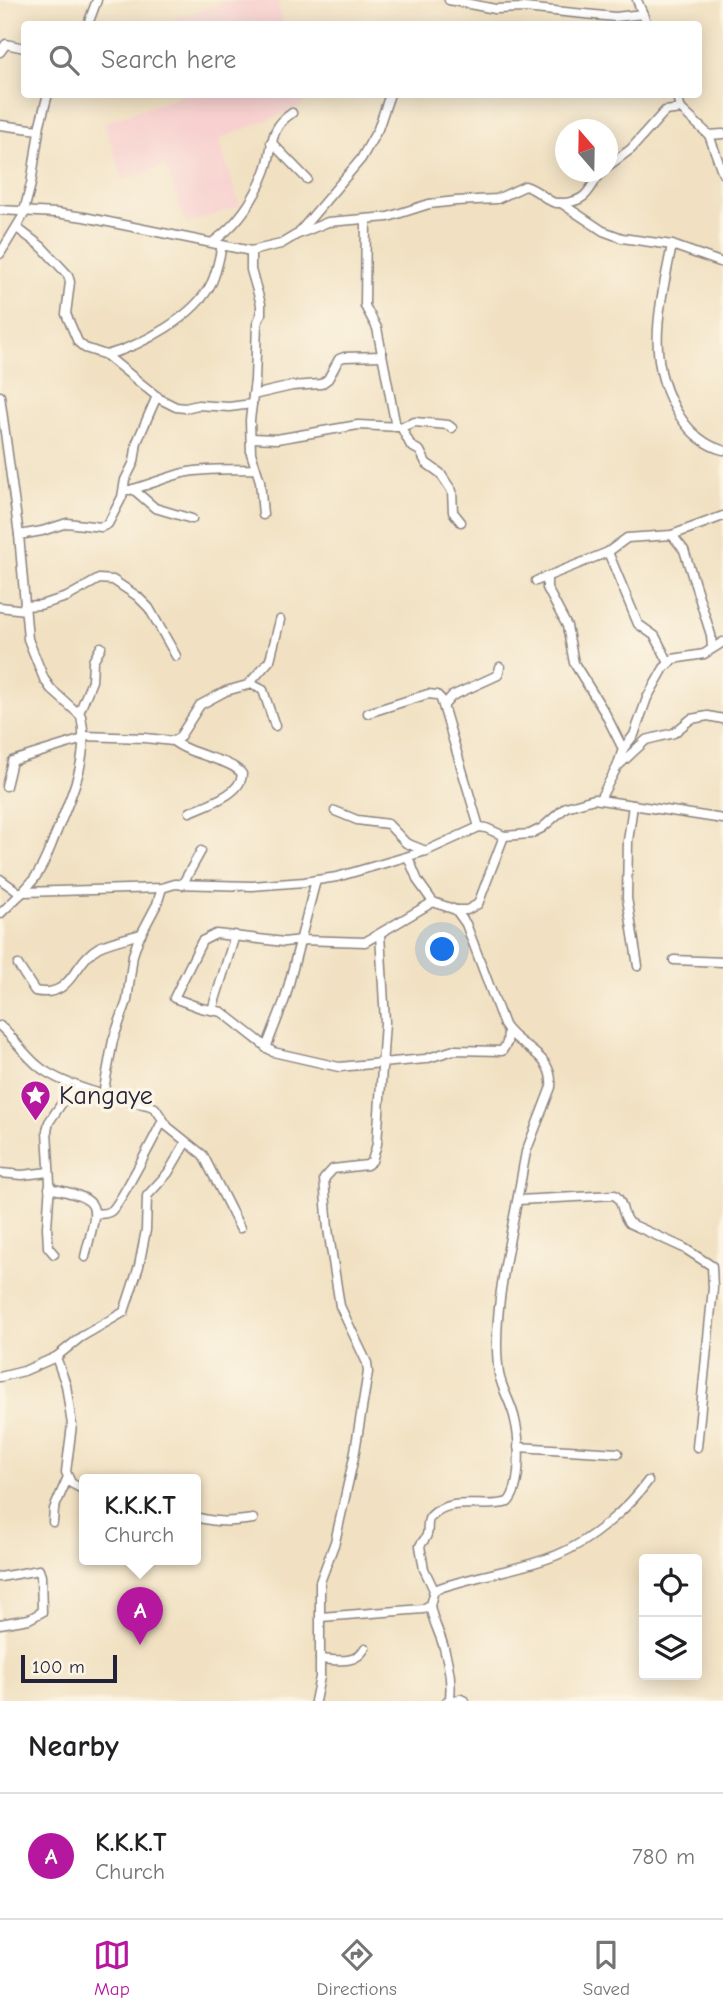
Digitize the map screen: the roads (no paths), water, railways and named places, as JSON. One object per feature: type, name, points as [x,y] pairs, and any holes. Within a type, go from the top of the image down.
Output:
[{"type":"street","points":[[89,21],[97,0]]},
{"type":"street","points":[[449,0],[484,3],[495,9],[533,9],[615,17],[643,14]]},
{"type":"street","points":[[637,0],[646,21]]},
{"type":"street","points":[[0,52],[6,44],[21,47]]},
{"type":"street","points":[[0,254],[25,211],[47,98]]},
{"type":"street","points":[[296,235],[362,159],[378,129],[389,98]]},
{"type":"street","points":[[677,98],[681,109],[709,135],[723,174]]},
{"type":"street","points":[[618,158],[631,149],[665,111],[681,109]]},
{"type":"street","points":[[213,242],[233,228],[252,199],[267,169],[271,142],[278,124],[292,113]]},
{"type":"street","points":[[0,125],[39,130]]},
{"type":"street","points":[[709,135],[723,134]]},
{"type":"street","points":[[271,142],[307,179]]},
{"type":"street","points":[[0,210],[75,216],[251,251],[281,244],[328,222],[388,217],[429,204],[497,200],[525,186],[538,191],[551,202],[561,203],[584,198],[595,182]]},
{"type":"street","points":[[561,203],[603,232],[622,238],[672,245],[723,263]]},
{"type":"street","points":[[366,219],[365,306],[376,324],[398,427],[411,446],[421,451],[426,463],[443,477],[453,494],[453,512],[461,522]]},
{"type":"street","points":[[17,228],[42,247],[64,269],[70,282],[66,314],[78,342],[85,348],[106,355],[157,396],[181,408],[198,405],[229,407],[279,388],[321,384],[328,379],[339,359],[382,356]]},
{"type":"street","points":[[672,245],[658,318],[661,377],[668,396],[684,423],[709,446],[723,450]]},
{"type":"street","points":[[106,355],[136,344],[166,328],[201,298],[213,281],[222,246]]},
{"type":"street","points":[[251,251],[251,270],[261,304],[257,324],[251,460],[260,481],[263,515]]},
{"type":"street","points":[[123,369],[125,358],[136,344]]},
{"type":"street","points":[[0,396],[19,535],[28,639],[44,679],[51,689],[79,713],[83,738],[82,761],[74,792],[45,861],[35,878],[0,914]]},
{"type":"street","points":[[157,396],[136,442],[134,462],[125,480],[128,489],[155,508],[192,519]]},
{"type":"street","points":[[251,438],[277,439],[358,425],[398,427],[415,422],[448,425],[452,428]]},
{"type":"street","points":[[19,535],[75,523],[105,526],[128,489],[186,473],[218,469],[255,469]]},
{"type":"street","points":[[536,580],[608,552],[627,538],[672,536],[723,516]]},
{"type":"street","points":[[672,536],[684,550],[711,635],[712,648]]},
{"type":"street","points":[[608,552],[638,625],[655,636],[669,663]]},
{"type":"street","points":[[547,577],[547,587],[567,626],[574,663],[605,713],[623,749]]},
{"type":"street","points":[[0,607],[40,606],[67,597],[99,579],[113,580],[137,596],[149,608],[176,656]]},
{"type":"street","points":[[248,685],[270,660],[280,620]]},
{"type":"street","points":[[600,799],[617,768],[623,749],[634,735],[653,685],[669,663],[679,656],[704,654],[722,642],[711,635]]},
{"type":"street","points":[[79,713],[92,681],[93,662],[101,648]]},
{"type":"street","points":[[444,705],[452,696],[496,676],[500,667]]},
{"type":"street","points":[[173,741],[179,738],[200,705],[226,691],[248,685],[256,685],[263,690],[275,726]]},
{"type":"street","points":[[368,713],[428,694],[437,695],[444,705],[479,827]]},
{"type":"street","points":[[617,768],[646,740],[674,733],[691,719],[708,716],[723,719]]},
{"type":"street","points":[[6,786],[12,761],[83,738],[173,741],[192,752],[235,766],[242,774],[240,784],[234,790],[190,812]]},
{"type":"street","points":[[0,878],[22,893],[182,885],[233,886],[316,880],[337,877],[408,857],[479,827],[504,836],[530,834],[542,828],[566,807],[578,802],[600,799],[723,820]]},
{"type":"street","points":[[633,805],[628,841],[626,898],[638,966]]},
{"type":"street","points":[[335,811],[357,820],[388,824],[406,843],[426,851]]},
{"type":"street","points":[[408,857],[418,881],[433,902],[456,910],[467,910],[478,904],[504,836]]},
{"type":"street","points":[[182,885],[201,851]]},
{"type":"street","points":[[266,1048],[285,999],[316,880]]},
{"type":"street","points":[[103,1095],[113,1040],[127,1001],[133,955],[162,888]]},
{"type":"street","points":[[433,902],[365,942],[284,942],[216,934],[202,941],[174,998],[178,1002],[227,1016],[266,1048],[279,1055],[339,1067],[425,1059],[454,1050],[502,1051],[507,1043],[508,1031],[466,924],[456,910]]},
{"type":"street","points":[[18,965],[35,991],[56,989],[69,982],[82,962],[99,947],[142,933]]},
{"type":"street","points":[[315,1701],[320,1659],[320,1581],[335,1542],[354,1457],[368,1372],[367,1363],[340,1306],[324,1179],[333,1169],[367,1165],[372,1160],[377,1144],[385,997],[380,934]]},
{"type":"street","points":[[212,1010],[235,936]]},
{"type":"street","points":[[674,960],[723,962]]},
{"type":"street","points":[[0,1026],[38,1067],[103,1095],[155,1108],[163,1120],[203,1155],[240,1228]]},
{"type":"street","points":[[463,1700],[449,1700],[452,1682],[444,1648],[432,1617],[430,1605],[433,1590],[420,1546],[427,1534],[429,1519],[440,1511],[459,1504],[508,1502],[517,1483],[515,1418],[499,1377],[498,1338],[504,1271],[526,1152],[551,1087],[552,1077],[539,1055],[508,1031]]},
{"type":"street","points":[[54,1254],[48,1247],[47,1131],[49,1122],[75,1084]]},
{"type":"street","points":[[94,1213],[103,1213],[114,1208],[163,1120]]},
{"type":"street","points":[[0,1377],[24,1371],[56,1357],[81,1337],[124,1312],[139,1266],[146,1230],[147,1196],[168,1172],[186,1142]]},
{"type":"street","points":[[0,1173],[22,1175],[49,1172]]},
{"type":"street","points":[[49,1188],[84,1196],[92,1204],[94,1213],[85,1257]]},
{"type":"street","points":[[518,1200],[615,1195],[620,1200],[624,1219],[629,1223],[684,1248],[712,1266],[713,1288],[697,1447]]},
{"type":"street","points":[[52,1522],[54,1509],[67,1479],[65,1468],[72,1425],[66,1385],[56,1357]]},
{"type":"street","points":[[517,1447],[618,1453]]},
{"type":"street","points":[[67,1479],[79,1488]]},
{"type":"street","points":[[433,1590],[560,1554],[620,1512],[648,1481]]},
{"type":"street","points":[[201,1518],[220,1522],[253,1519]]},
{"type":"street","points":[[0,1577],[39,1570],[42,1600],[42,1612],[36,1617],[0,1624]]},
{"type":"street","points":[[321,1617],[423,1609],[430,1605]]},
{"type":"street","points":[[320,1659],[353,1660],[358,1658],[365,1647]]},
{"type":"place","name":"Kangaye","points":[[36,1123]]},
{"type":"place","name":"K.K.K.T","points":[[140,1645]]}]
